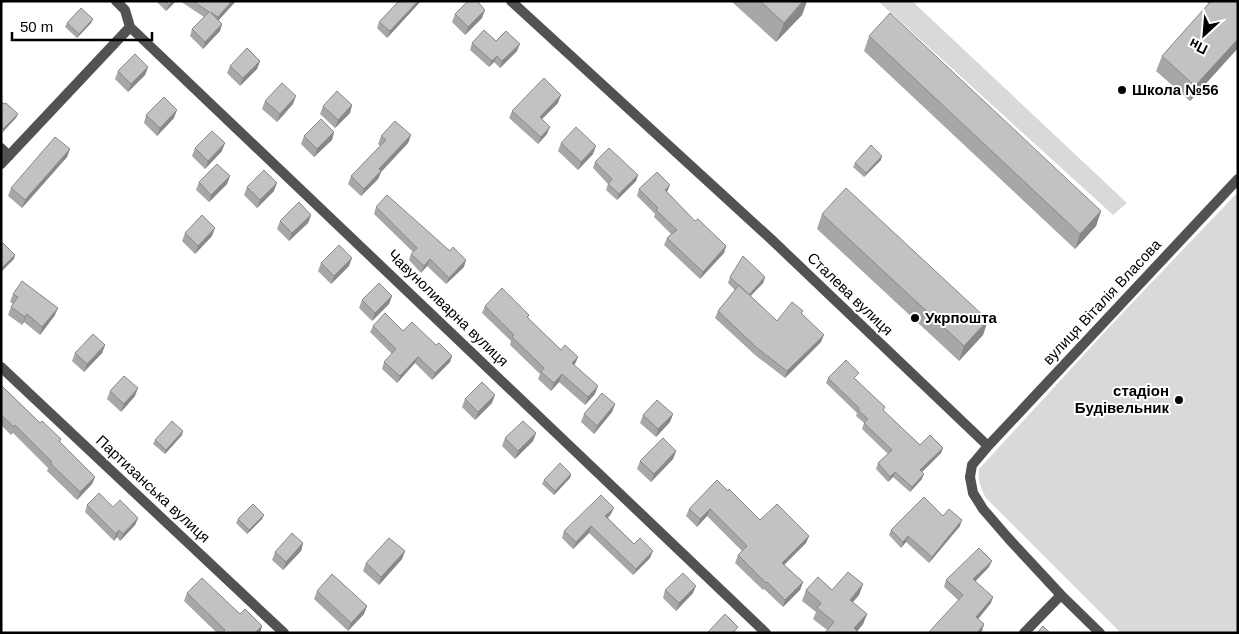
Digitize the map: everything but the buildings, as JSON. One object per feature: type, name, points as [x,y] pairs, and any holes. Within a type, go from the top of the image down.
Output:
[{"type":"street","name":"Чавуноливарна вулиця","points":[[116,1],[125,10],[130,27],[766,633]]},
{"type":"street","points":[[125,10],[132,1]]},
{"type":"street","name":"Сталева вулиця","points":[[511,1],[772,240],[988,446]]},
{"type":"street","points":[[1,164],[5,152],[130,27]]},
{"type":"street","name":"вулиця Віталія Власова","points":[[988,446],[1238,179]]},
{"type":"street","name":"Партизанська вулиця","points":[[1,367],[284,633]]},
{"type":"street","points":[[988,446],[972,465],[970,477],[973,493],[983,509],[1061,595],[1100,633]]},
{"type":"street","points":[[1024,633],[1061,595]]},
{"type":"shaded area","points":[[878,1],[912,1],[1127,203],[1113,215]]},
{"type":"shaded area","points":[[1238,192],[1238,633],[1121,633],[986,498],[980,483],[979,469],[1112,324]]},
{"type":"place","name":"Школа №56","points":[[1122,90]]},
{"type":"place","name":"Укрпошта","points":[[915,318]]},
{"type":"place","name":"стадіон Будівельник","points":[[1179,400]]}]
